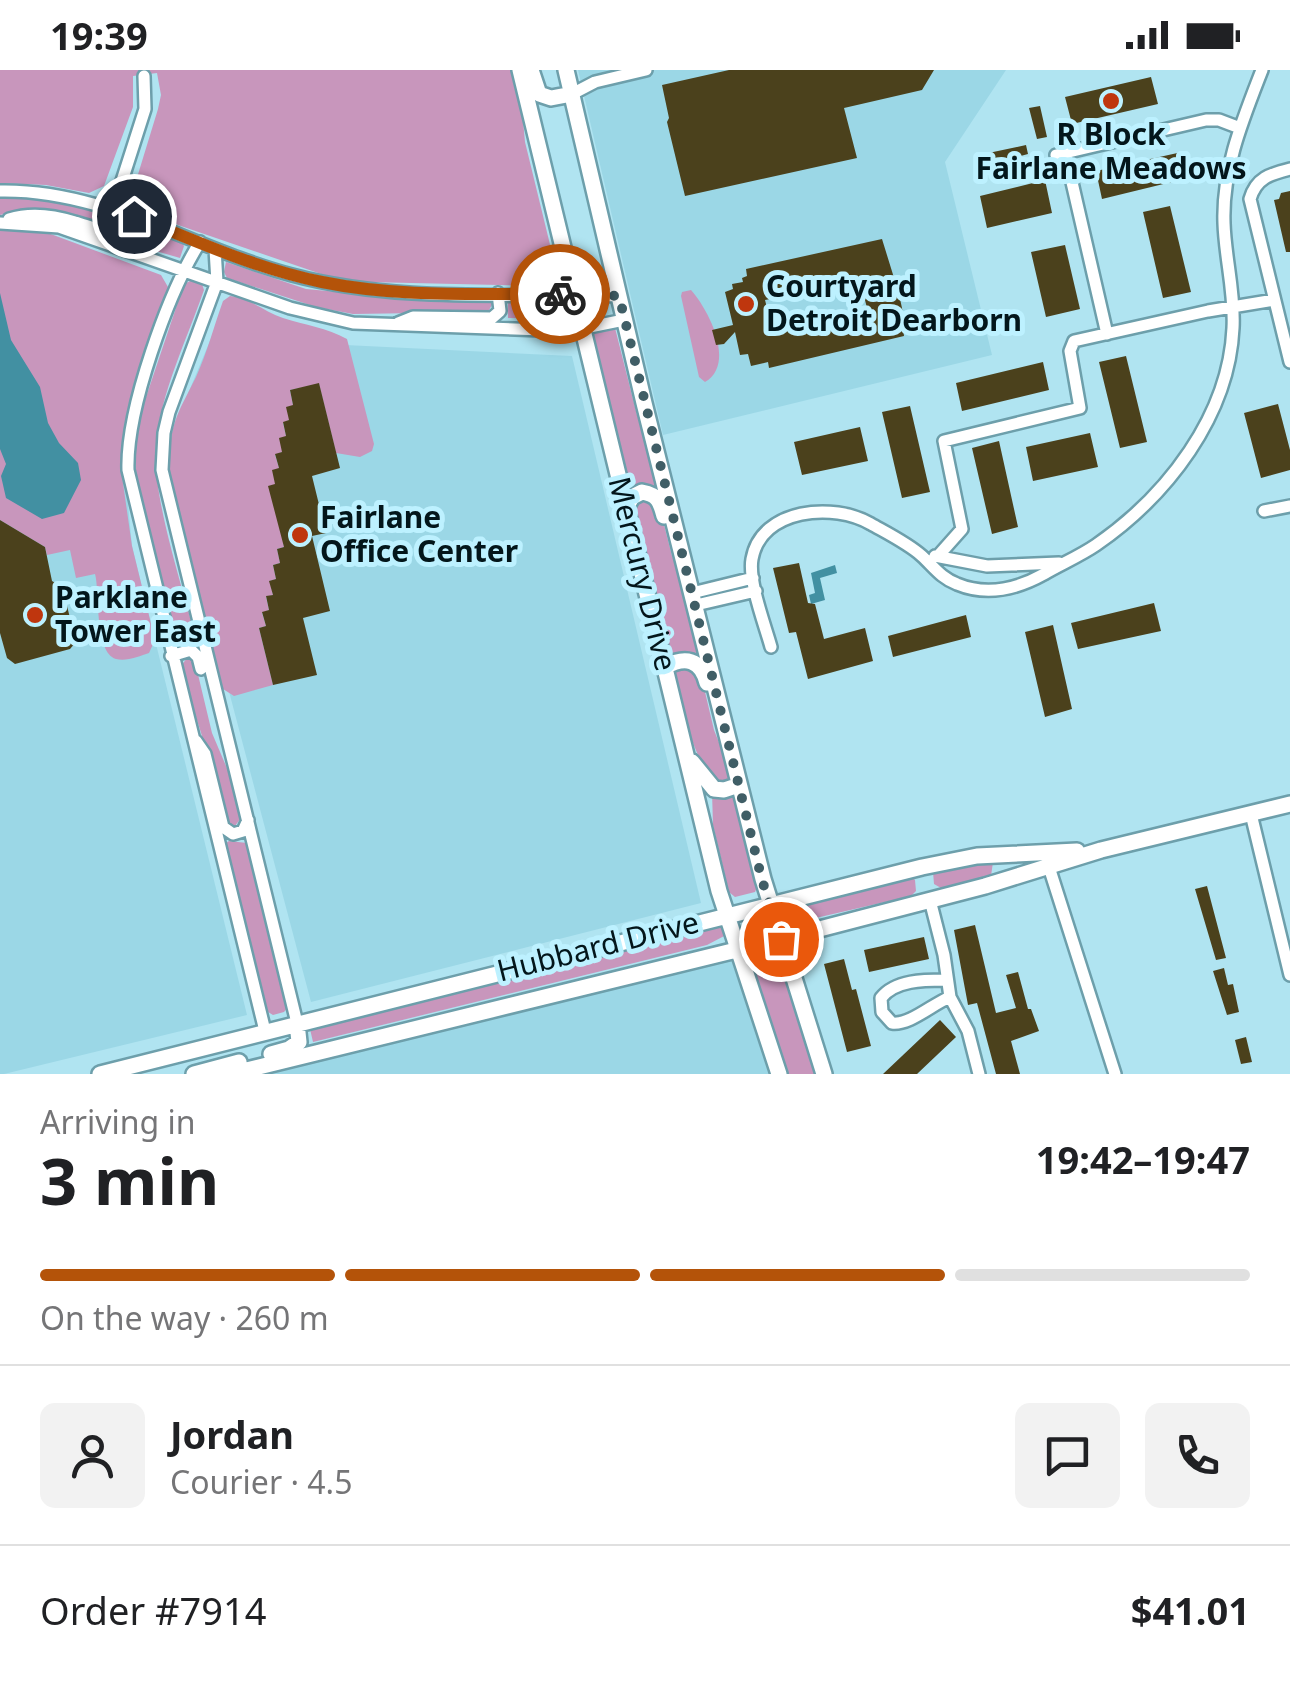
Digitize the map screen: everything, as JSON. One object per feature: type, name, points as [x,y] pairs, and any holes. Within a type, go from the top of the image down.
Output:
[{"type":"street","name":"Mercury Drive","points":[[520,70],[726,914],[779,1074]]},
{"type":"street","points":[[530,70],[539,94],[551,98],[646,70]]},
{"type":"street","name":"Mercury Drive","points":[[566,70],[769,904],[824,1074]]},
{"type":"street","points":[[771,647],[750,563],[762,536],[785,520],[822,511],[858,517],[919,553],[940,576],[958,585],[989,591],[1026,582],[1094,547],[1122,525],[1186,456],[1222,384],[1230,356],[1234,308],[1224,224],[1227,185],[1240,128],[1262,70]]},
{"type":"street","points":[[0,222],[25,214],[108,230],[114,225],[113,209],[145,109],[144,76]]},
{"type":"street","points":[[1107,334],[1060,154],[1206,120],[1240,128]]},
{"type":"street","points":[[1290,169],[1262,178],[1250,199],[1290,362]]},
{"type":"street","points":[[0,191],[40,192],[113,209],[289,274],[362,289],[619,296]]},
{"type":"street","points":[[0,222],[59,227],[326,318],[394,325],[583,329],[624,320]]},
{"type":"street","points":[[200,242],[183,270],[135,407],[127,454],[132,496],[264,1031]]},
{"type":"street","points":[[194,1074],[288,1050],[298,1042],[297,1023],[164,485],[161,455],[169,412],[218,282],[215,248]]},
{"type":"street","points":[[394,325],[413,317],[492,318],[500,312],[498,293]]},
{"type":"street","points":[[938,556],[962,529],[944,441],[1080,408],[1072,344],[1274,300]]},
{"type":"street","points":[[626,508],[632,497],[642,492],[653,494],[660,501],[674,551],[692,593],[755,585]]},
{"type":"street","points":[[1264,512],[1290,506]]},
{"type":"street","points":[[919,553],[987,566],[1059,563]]},
{"type":"street","points":[[171,656],[191,650],[198,657],[216,732],[232,763]]},
{"type":"street","points":[[665,667],[685,659],[704,672],[718,730],[735,767]]},
{"type":"street","points":[[191,733],[205,754],[224,828],[233,834],[244,831],[248,820]]},
{"type":"street","points":[[686,755],[714,789],[740,785]]},
{"type":"street","name":"Hubbard Drive","points":[[230,1074],[739,950],[998,882],[1101,850],[1290,804]]},
{"type":"street","points":[[1251,814],[1290,975]]},
{"type":"street","name":"Hubbard Drive","points":[[100,1074],[922,867],[994,855],[1101,850]]},
{"type":"street","points":[[994,855],[1001,866],[998,882]]},
{"type":"street","points":[[1049,866],[1115,1074]]},
{"type":"street","points":[[922,867],[944,955],[945,980],[968,1030],[979,1074]]},
{"type":"street","points":[[945,980],[922,980],[890,988],[880,998],[882,1012],[892,1022],[905,1023],[930,1005],[950,998]]},
{"type":"street","points":[[138,1074],[214,1054],[230,1040]]},
{"type":"shaded area","points":[[0,70],[514,70],[525,142],[555,277],[540,286],[368,282],[327,276],[178,225],[137,203],[132,194],[161,95],[157,73],[133,76],[133,107],[104,186],[89,193],[46,185],[0,183]]},
{"type":"shaded area","points":[[578,70],[1006,70],[945,162],[992,355],[663,435]]},
{"type":"shaded area","points":[[20,196],[102,212],[107,223],[103,226],[24,210],[0,215],[0,197]]},
{"type":"shaded area","points":[[123,220],[181,240],[184,246],[180,258],[118,240]]},
{"type":"shaded area","points":[[0,230],[48,233],[161,275],[168,287],[131,398],[122,441],[121,469],[132,546],[155,640],[149,653],[124,660],[109,654],[101,634],[95,574],[76,578],[70,550],[47,555],[45,547],[0,520]]},
{"type":"shaded area","points":[[0,236],[131,398],[122,441],[132,546],[247,1015],[4,1074],[0,1074]]},
{"type":"shaded area","points":[[226,262],[306,289],[490,299],[493,303],[488,312],[353,314],[316,307],[227,278]]},
{"type":"shaded area","points":[[192,280],[202,284],[204,290],[169,385],[156,444],[163,514],[196,639],[180,644],[176,641],[138,488],[134,453],[140,415],[184,284]]},
{"type":"shaded area","points":[[691,290],[712,323],[719,350],[714,374],[705,382],[699,377],[681,296]]},
{"type":"shaded area","points":[[0,293],[11,340],[40,387],[48,423],[59,443],[78,463],[81,480],[64,513],[42,519],[6,498],[1,476],[6,464],[0,449]]},
{"type":"shaded area","points":[[230,296],[347,339],[374,444],[372,451],[360,457],[336,453],[319,384],[290,390],[293,405],[289,420],[283,423],[286,436],[282,452],[275,455],[284,547],[277,549],[280,563],[273,565],[276,579],[270,581],[273,595],[266,597],[269,610],[262,613],[266,626],[259,628],[273,685],[234,696],[223,689],[168,468],[176,420],[200,368],[223,301]]},
{"type":"shaded area","points":[[227,300],[345,345],[572,356],[701,903],[311,1002],[180,506],[184,403]]},
{"type":"shaded area","points":[[508,300],[567,301],[574,319],[508,318]]},
{"type":"shaded area","points":[[615,328],[637,415],[653,452],[660,489],[629,486],[592,335]]},
{"type":"shaded area","points":[[645,496],[660,509],[672,556],[686,587],[701,657],[670,654],[634,507]]},
{"type":"shaded area","points":[[835,565],[837,573],[820,578],[825,600],[811,604],[809,595],[815,593],[811,573]]},
{"type":"shaded area","points":[[187,658],[195,662],[212,733],[229,773],[241,818],[235,826],[227,821],[186,685],[181,666]]},
{"type":"shaded area","points":[[685,662],[701,675],[714,730],[732,775],[728,781],[715,781],[694,745],[675,674]]},
{"type":"shaded area","points":[[734,790],[758,885],[755,892],[735,897],[729,892],[713,825],[712,792]]},
{"type":"shaded area","points":[[226,843],[247,843],[288,1007],[284,1012],[268,1012]]},
{"type":"shaded area","points":[[985,859],[993,862],[991,876],[941,888],[934,884],[933,872]]},
{"type":"shaded area","points":[[911,876],[916,891],[911,896],[807,920],[786,922],[783,918],[783,911],[801,902]]},
{"type":"shaded area","points":[[723,926],[728,934],[707,945],[313,1042],[310,1029],[704,927]]},
{"type":"shaded area","points":[[774,951],[780,954],[818,1074],[787,1074],[752,965],[753,957]]},
{"type":"shaded area","points":[[731,958],[769,1074],[267,1074]]},
{"type":"building","points":[[729,70],[934,70],[922,90],[844,108],[857,158],[685,196],[662,85]]},
{"type":"building","name":"R Block Fairlane Meadows","points":[[1151,77],[1158,104],[1072,124],[1065,97]]},
{"type":"building","points":[[1040,106],[1047,137],[1037,139],[1029,108]]},
{"type":"building","points":[[1026,145],[1028,154],[982,166],[979,155]]},
{"type":"building","points":[[1182,152],[1188,178],[1102,199],[1096,171]]},
{"type":"building","points":[[1045,180],[1052,213],[987,228],[980,196]]},
{"type":"building","points":[[1290,191],[1290,252],[1286,252],[1274,200]]},
{"type":"building","points":[[1170,206],[1191,292],[1163,298],[1143,212]]},
{"type":"building","name":"Courtyard Detroit Dearborn","points":[[882,239],[899,294],[906,327],[904,336],[769,368],[768,362],[751,366],[748,354],[740,355],[735,332],[724,344],[716,345],[712,330],[733,325],[725,292],[733,289],[732,284],[743,282],[746,269]],"holes":[[[860,280],[867,308],[773,332],[765,300],[809,292],[810,296],[816,294],[818,300],[833,296],[831,290],[837,289],[837,285]]]},
{"type":"building","points":[[1065,245],[1080,309],[1046,317],[1031,252]]},
{"type":"building","points":[[1126,356],[1147,442],[1120,448],[1099,362]]},
{"type":"building","points":[[1043,362],[1049,390],[962,411],[956,383]]},
{"type":"building","name":"Fairlane Office Center","points":[[319,383],[340,468],[312,476],[326,533],[312,536],[330,611],[303,618],[317,675],[273,685],[259,628],[266,626],[262,612],[269,610],[266,596],[273,595],[269,581],[276,579],[273,565],[280,563],[277,549],[284,547],[268,486],[275,484],[272,470],[279,468],[275,454],[282,452],[279,438],[286,436],[286,407],[293,405],[290,390]]},
{"type":"building","points":[[1278,404],[1290,450],[1290,470],[1261,478],[1244,413]]},
{"type":"building","points":[[910,406],[930,492],[902,498],[882,412]]},
{"type":"building","points":[[860,427],[868,461],[802,475],[794,442]]},
{"type":"building","points":[[1090,433],[1098,467],[1033,481],[1026,447]]},
{"type":"building","points":[[999,441],[1018,527],[992,534],[972,448]]},
{"type":"building","name":"Parklane Tower East","points":[[0,520],[45,547],[52,581],[62,587],[76,642],[70,649],[15,664],[7,658],[0,633]]},
{"type":"building","points":[[799,563],[808,603],[815,604],[824,639],[865,628],[873,661],[808,679],[796,632],[789,633],[773,568]]},
{"type":"building","points":[[1154,603],[1161,631],[1078,649],[1071,623]]},
{"type":"building","points":[[966,615],[971,637],[893,657],[888,636]]},
{"type":"building","points":[[1053,625],[1072,709],[1045,717],[1025,632]]},
{"type":"building","points":[[1207,886],[1226,958],[1216,960],[1195,889]]},
{"type":"building","points":[[975,925],[996,1013],[1016,1008],[1006,975],[1018,972],[1039,1031],[1011,1041],[1020,1074],[996,1074],[977,1003],[968,1005],[954,930]]},
{"type":"building","points":[[924,937],[929,959],[869,972],[864,950]]},
{"type":"building","points":[[844,959],[871,1046],[847,1052],[824,964]]},
{"type":"building","points":[[1224,968],[1228,985],[1233,984],[1239,1012],[1227,1015],[1213,971]]},
{"type":"building","points":[[940,1020],[956,1037],[917,1074],[883,1074]]},
{"type":"building","points":[[1246,1037],[1252,1062],[1241,1064],[1235,1040]]},
{"type":"way so far","points":[[560,294],[619,296],[762,880],[781,939]]},
{"type":"place","name":"R Block Fairlane Meadows","points":[[1111,101]]},
{"type":"place","name":"Courtyard Detroit Dearborn","points":[[746,304]]},
{"type":"place","name":"Fairlane Office Center","points":[[300,535]]},
{"type":"place","name":"Parklane Tower East","points":[[35,615]]},
{"type":"route","points":[[134,216],[247,262],[322,282],[362,289],[560,294]]}]
